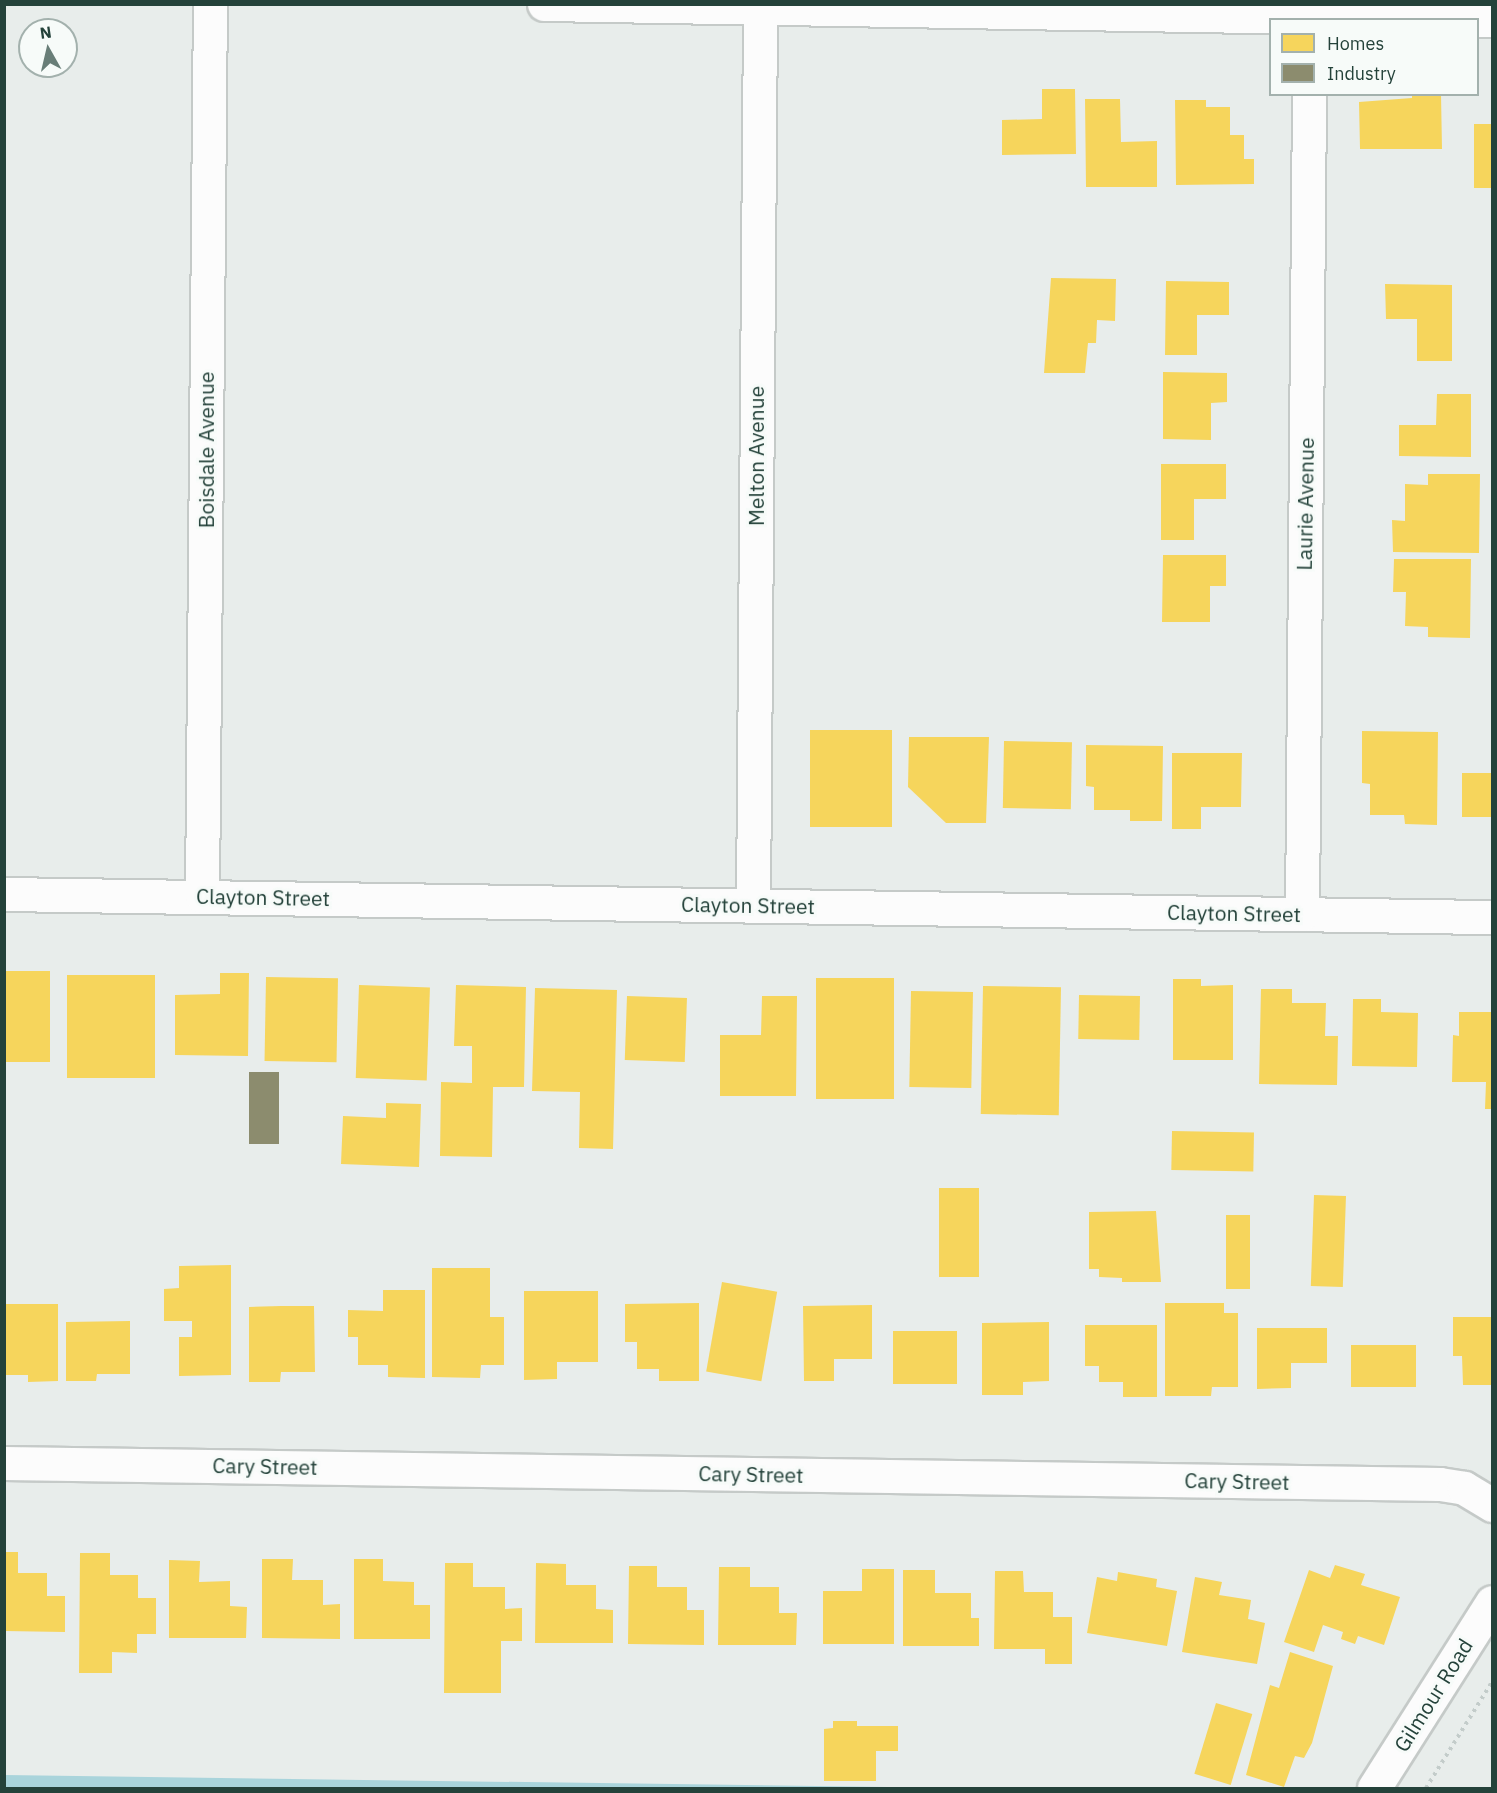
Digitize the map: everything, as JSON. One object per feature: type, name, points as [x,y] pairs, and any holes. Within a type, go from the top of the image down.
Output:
[{"type":"street","name":"Boisdale Avenue","points":[[202,896],[210,4]]},
{"type":"street","points":[[544,4],[1310,18]]},
{"type":"street","name":"Melton Avenue","points":[[753,905],[760,8]]},
{"type":"street","name":"Laurie Avenue","points":[[1302,914],[1309,96]]},
{"type":"street","name":"Clayton Street","points":[[4,894],[1492,917]]},
{"type":"street","name":"Cary Street","points":[[4,1463],[1440,1484],[1464,1488],[1492,1505]]},
{"type":"street","name":"Gilmour Road","points":[[1374,1788],[1492,1602]]},
{"type":"path","points":[[1426,1788],[1492,1682]]},
{"type":"water","points":[[5,1775],[959,1788],[5,1788]]},
{"type":"building: Homes","points":[[1042,89],[1075,89],[1076,154],[1002,155],[1002,120],[1042,119]]},
{"type":"building: Homes","points":[[1412,96],[1441,96],[1442,149],[1360,149],[1359,102],[1412,98]]},
{"type":"building: Homes","points":[[1085,99],[1120,99],[1121,142],[1157,141],[1157,187],[1086,187]]},
{"type":"building: Homes","points":[[1175,100],[1206,100],[1206,107],[1230,107],[1230,135],[1244,135],[1244,159],[1254,159],[1254,184],[1176,185]]},
{"type":"building: Homes","points":[[1474,124],[1492,124],[1492,188],[1474,188]]},
{"type":"building: Homes","points":[[1051,278],[1116,279],[1115,321],[1097,320],[1096,343],[1088,343],[1085,373],[1044,373]]},
{"type":"building: Homes","points":[[1166,281],[1229,282],[1229,315],[1197,315],[1197,355],[1165,355]]},
{"type":"building: Homes","points":[[1385,284],[1452,285],[1452,361],[1417,361],[1417,319],[1386,319]]},
{"type":"building: Homes","points":[[1163,372],[1227,373],[1227,402],[1211,403],[1211,440],[1163,439]]},
{"type":"building: Homes","points":[[1437,394],[1471,394],[1471,457],[1399,456],[1399,425],[1436,425]]},
{"type":"building: Homes","points":[[1161,464],[1226,464],[1226,499],[1194,499],[1194,540],[1161,540]]},
{"type":"building: Homes","points":[[1428,474],[1480,474],[1479,553],[1393,552],[1392,520],[1405,521],[1405,484],[1428,485]]},
{"type":"building: Homes","points":[[1163,555],[1226,555],[1226,586],[1210,586],[1210,622],[1162,622]]},
{"type":"building: Homes","points":[[1394,559],[1471,559],[1470,638],[1428,637],[1428,627],[1405,626],[1406,592],[1393,592]]},
{"type":"building: Homes","points":[[810,730],[892,730],[892,827],[810,827]]},
{"type":"building: Homes","points":[[1362,731],[1438,732],[1437,825],[1405,824],[1404,815],[1370,815],[1370,784],[1362,783]]},
{"type":"building: Homes","points":[[909,737],[989,737],[986,823],[946,823],[908,787]]},
{"type":"building: Homes","points":[[1004,741],[1072,742],[1071,809],[1003,808]]},
{"type":"building: Homes","points":[[1086,745],[1163,746],[1162,821],[1130,821],[1130,810],[1094,810],[1094,787],[1086,786]]},
{"type":"building: Homes","points":[[1172,753],[1242,753],[1241,807],[1201,807],[1201,829],[1172,829]]},
{"type":"building: Homes","points":[[1462,773],[1492,773],[1492,817],[1462,817]]},
{"type":"building: Homes","points":[[4,971],[50,971],[50,1062],[4,1062]]},
{"type":"building: Homes","points":[[220,973],[249,973],[248,1056],[175,1055],[175,995],[220,994]]},
{"type":"building: Homes","points":[[67,975],[155,975],[155,1078],[67,1078]]},
{"type":"building: Homes","points":[[266,977],[338,978],[337,1062],[265,1061]]},
{"type":"building: Homes","points":[[816,978],[894,978],[894,1099],[816,1099]]},
{"type":"building: Homes","points":[[1173,979],[1201,979],[1201,986],[1233,985],[1233,1060],[1173,1060]]},
{"type":"building: Homes","points":[[359,985],[430,987],[427,1080],[356,1078]]},
{"type":"building: Homes","points":[[456,985],[526,987],[524,1087],[493,1087],[492,1157],[440,1156],[441,1082],[472,1083],[472,1046],[454,1046]]},
{"type":"building: Homes","points":[[983,986],[1061,987],[1059,1115],[981,1114]]},
{"type":"building: Homes","points":[[535,988],[617,990],[613,1149],[579,1148],[580,1092],[532,1091]]},
{"type":"building: Homes","points":[[1261,989],[1292,989],[1292,1003],[1326,1003],[1325,1036],[1338,1036],[1337,1085],[1259,1084]]},
{"type":"building: Homes","points":[[911,991],[973,992],[971,1088],[909,1087]]},
{"type":"building: Homes","points":[[1079,995],[1140,996],[1139,1040],[1078,1039]]},
{"type":"building: Homes","points":[[627,996],[687,998],[685,1062],[625,1060]]},
{"type":"building: Homes","points":[[762,996],[797,996],[796,1096],[720,1096],[720,1035],[761,1035]]},
{"type":"building: Homes","points":[[1353,999],[1381,999],[1381,1012],[1418,1013],[1417,1067],[1352,1066]]},
{"type":"building: Homes","points":[[1459,1012],[1492,1012],[1492,1109],[1485,1109],[1486,1082],[1452,1082],[1453,1035],[1459,1036]]},
{"type":"building: Homes","points":[[386,1103],[421,1104],[419,1167],[341,1164],[343,1116],[386,1118]]},
{"type":"building: Homes","points":[[1172,1131],[1254,1132],[1253,1171],[1171,1170]]},
{"type":"building: Homes","points":[[939,1188],[979,1188],[979,1277],[939,1277]]},
{"type":"building: Homes","points":[[1314,1195],[1346,1196],[1343,1287],[1311,1286]]},
{"type":"building: Homes","points":[[1156,1211],[1161,1282],[1122,1282],[1122,1278],[1099,1277],[1099,1269],[1089,1269],[1089,1212]]},
{"type":"building: Homes","points":[[1226,1215],[1250,1215],[1250,1289],[1226,1289]]},
{"type":"building: Homes","points":[[231,1265],[231,1375],[179,1376],[179,1337],[192,1337],[192,1321],[164,1321],[164,1289],[179,1288],[179,1266]]},
{"type":"building: Homes","points":[[432,1268],[490,1268],[490,1317],[504,1317],[504,1365],[481,1365],[480,1378],[432,1377]]},
{"type":"building: Homes","points":[[722,1282],[777,1292],[761,1381],[706,1372]]},
{"type":"building: Homes","points":[[383,1290],[425,1290],[425,1378],[388,1377],[388,1365],[358,1365],[358,1337],[348,1337],[348,1310],[383,1311]]},
{"type":"building: Homes","points":[[524,1291],[598,1291],[598,1362],[557,1362],[557,1379],[524,1380]]},
{"type":"building: Homes","points":[[699,1303],[699,1381],[659,1381],[659,1369],[637,1369],[637,1342],[625,1342],[625,1304]]},
{"type":"building: Homes","points":[[1165,1303],[1224,1303],[1224,1313],[1238,1313],[1238,1387],[1212,1387],[1211,1396],[1165,1396]]},
{"type":"building: Homes","points":[[4,1304],[58,1304],[58,1381],[28,1382],[28,1375],[6,1375]]},
{"type":"building: Homes","points":[[872,1305],[872,1359],[834,1359],[834,1381],[804,1381],[803,1306]]},
{"type":"building: Homes","points":[[314,1306],[315,1372],[281,1372],[280,1382],[249,1382],[249,1307]]},
{"type":"building: Homes","points":[[1453,1317],[1492,1317],[1492,1385],[1463,1385],[1462,1356],[1453,1356]]},
{"type":"building: Homes","points":[[130,1321],[130,1374],[97,1374],[96,1381],[66,1381],[66,1322]]},
{"type":"building: Homes","points":[[1049,1322],[1049,1381],[1023,1382],[1023,1395],[982,1395],[982,1323]]},
{"type":"building: Homes","points":[[1085,1325],[1157,1325],[1157,1397],[1123,1397],[1123,1382],[1099,1382],[1099,1366],[1085,1366]]},
{"type":"building: Homes","points":[[1257,1328],[1327,1328],[1327,1363],[1291,1363],[1291,1388],[1257,1389]]},
{"type":"building: Homes","points":[[893,1331],[957,1331],[957,1384],[893,1384]]},
{"type":"building: Homes","points":[[1351,1345],[1416,1345],[1416,1387],[1351,1387]]},
{"type":"building: Homes","points":[[4,1552],[18,1552],[18,1573],[47,1573],[47,1596],[65,1596],[65,1632],[4,1631]]},
{"type":"building: Homes","points":[[80,1553],[110,1553],[110,1575],[138,1575],[138,1598],[156,1598],[156,1634],[137,1634],[137,1653],[112,1652],[112,1673],[79,1673]]},
{"type":"building: Homes","points":[[262,1559],[293,1559],[292,1580],[323,1580],[323,1605],[340,1604],[340,1639],[262,1638]]},
{"type":"building: Homes","points":[[354,1559],[383,1559],[383,1581],[414,1582],[414,1605],[430,1605],[430,1639],[354,1639]]},
{"type":"building: Homes","points":[[169,1560],[200,1561],[199,1582],[230,1581],[230,1606],[247,1607],[246,1638],[169,1638]]},
{"type":"building: Homes","points":[[445,1563],[473,1563],[473,1587],[505,1587],[505,1609],[522,1608],[522,1641],[501,1641],[501,1693],[444,1693]]},
{"type":"building: Homes","points":[[536,1563],[566,1564],[566,1585],[596,1585],[596,1609],[613,1610],[613,1643],[535,1643]]},
{"type":"building: Homes","points":[[1335,1565],[1365,1574],[1361,1585],[1400,1597],[1384,1645],[1358,1636],[1355,1644],[1341,1639],[1343,1632],[1323,1625],[1314,1652],[1284,1642],[1309,1570],[1330,1578]]},
{"type":"building: Homes","points":[[629,1566],[657,1566],[657,1587],[687,1587],[687,1610],[704,1610],[704,1645],[628,1644]]},
{"type":"building: Homes","points":[[719,1567],[750,1567],[750,1587],[779,1587],[779,1613],[797,1613],[796,1645],[718,1645]]},
{"type":"building: Homes","points":[[862,1569],[894,1569],[894,1644],[823,1644],[823,1591],[862,1591]]},
{"type":"building: Homes","points":[[903,1570],[935,1570],[935,1593],[971,1593],[971,1618],[979,1618],[979,1646],[903,1646]]},
{"type":"building: Homes","points":[[995,1571],[1023,1571],[1024,1592],[1053,1592],[1053,1617],[1072,1617],[1072,1664],[1045,1664],[1045,1649],[994,1649]]},
{"type":"building: Homes","points":[[1118,1572],[1157,1579],[1156,1587],[1177,1591],[1167,1646],[1087,1633],[1097,1577],[1117,1581]]},
{"type":"building: Homes","points":[[1195,1577],[1222,1582],[1219,1595],[1251,1600],[1248,1619],[1265,1623],[1257,1664],[1182,1652]]},
{"type":"building: Homes","points":[[1290,1652],[1333,1666],[1312,1743],[1304,1758],[1295,1756],[1284,1787],[1246,1775],[1270,1685],[1279,1688]]},
{"type":"building: Homes","points":[[1216,1703],[1252,1714],[1231,1785],[1194,1774]]},
{"type":"building: Homes","points":[[833,1721],[857,1721],[857,1726],[898,1726],[898,1751],[876,1751],[876,1781],[824,1781],[824,1729],[833,1728]]},
{"type":"building: Industry","points":[[249,1072],[279,1072],[279,1144],[249,1144]]}]
